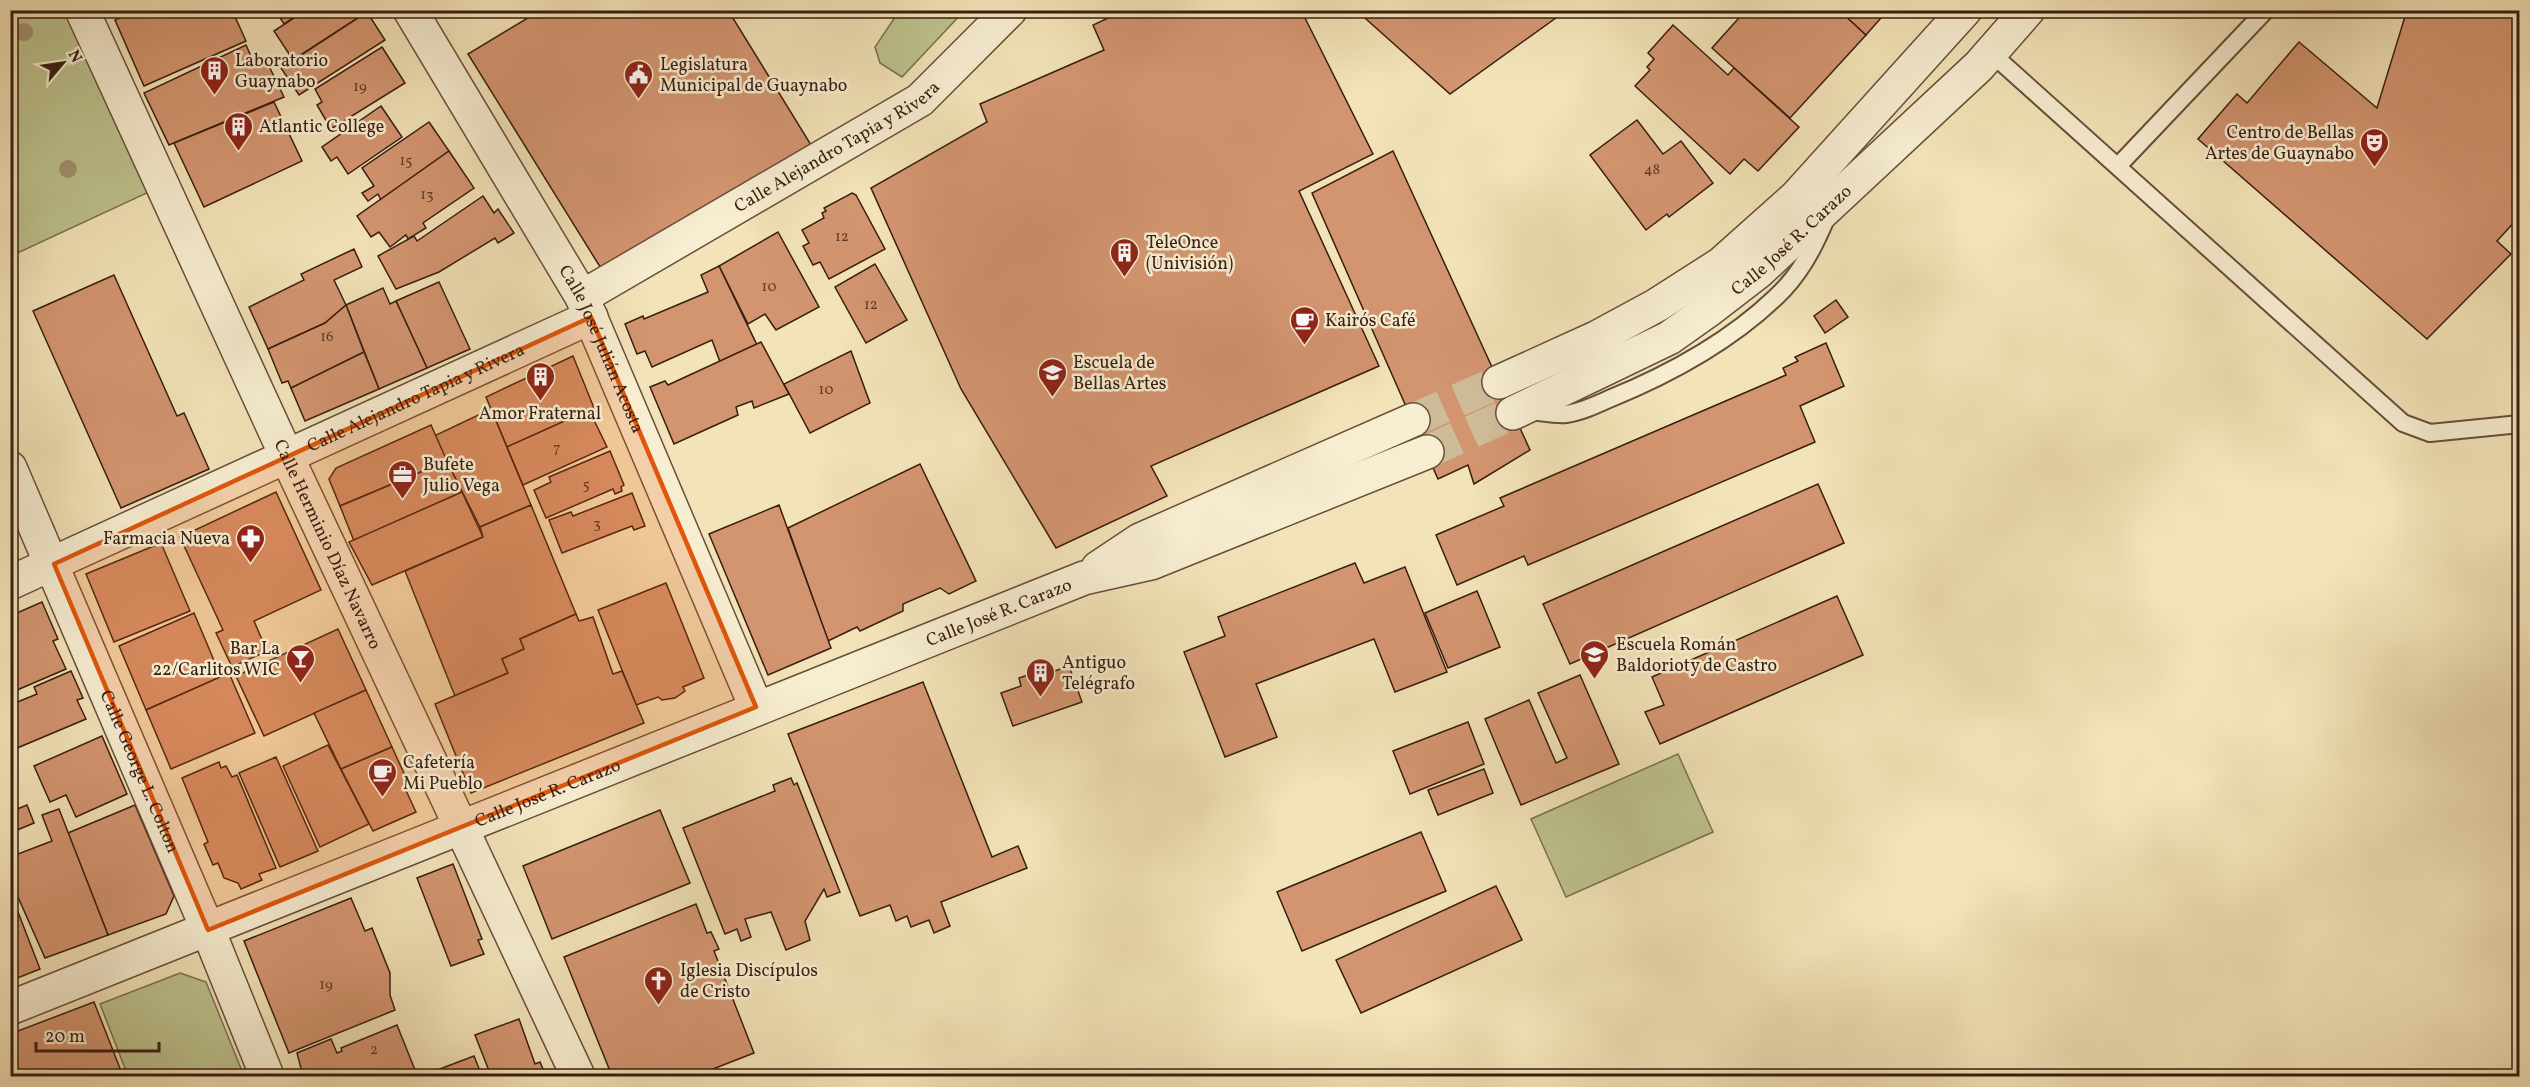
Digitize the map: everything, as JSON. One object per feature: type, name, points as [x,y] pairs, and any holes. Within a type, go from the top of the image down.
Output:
[{"type":"street","name":"Calle Herminio Díaz Navarro","points":[[82,10],[287,457],[463,826],[578,1077]]},
{"type":"street","name":"Calle José Julián Acosta","points":[[410,10],[586,307],[756,707]]},
{"type":"street","name":"Calle Alejandro Tapia y Rivera","points":[[10,583],[287,457],[586,307],[920,100],[1010,10]]},
{"type":"street","name":"Calle José R. Carazo","points":[[1499,382],[1627,321],[1721,264],[1796,197],[1965,10]]},
{"type":"street","name":"Calle José R. Carazo","points":[[1516,412],[1669,338],[1758,272],[1991,53],[2018,14]]},
{"type":"street","name":"Calle José R. Carazo","points":[[1084,578],[1140,540],[1413,420]]},
{"type":"street","name":"Calle José R. Carazo","points":[[10,1008],[756,707],[1084,578],[1150,563],[1427,452]]},
{"type":"street","name":"Calle George L. Colton","points":[[10,468],[54,564],[208,930],[267,1077]]},
{"type":"lane","points":[[2118,166],[2266,10]]},
{"type":"lane","points":[[1991,53],[2403,423],[2430,433],[2520,424]]},
{"type":"highlighted area","points":[[591,317],[756,707],[208,930],[54,564]]},
{"type":"green space","points":[[10,11],[67,11],[149,192],[11,256]]},
{"type":"green space","points":[[899,11],[964,11],[902,77],[880,63],[875,47]]},
{"type":"green space","points":[[1678,754],[1713,832],[1566,897],[1531,819]]},
{"type":"green space","points":[[180,973],[206,982],[244,1076],[128,1076],[100,1004]]},
{"type":"building","points":[[136,10],[232,10],[246,41],[144,86],[115,20]]},
{"type":"building","points":[[275,10],[306,10],[284,24]]},
{"type":"building","points":[[306,10],[366,10],[367,12],[293,60],[274,31]]},
{"type":"building","name":"Legislatura Municipal de Guaynabo","points":[[541,10],[728,10],[811,145],[602,270],[468,54]]},
{"type":"building","name":"TeleOnce (Univisión)","points":[[1125,10],[1301,10],[1373,154],[1299,191],[1379,366],[1151,466],[1167,496],[1056,548],[961,389],[871,188],[987,122],[980,104],[1104,50],[1093,25]]},
{"type":"building","points":[[1356,10],[1567,10],[1450,94]]},
{"type":"building","points":[[1746,10],[1839,10],[1866,35],[1790,118],[1712,48]]},
{"type":"building","points":[[1839,10],[1888,10],[1866,35]]},
{"type":"building","name":"Centro de Bellas Artes de Guaynabo","points":[[2407,10],[2520,10],[2520,197],[2512,202],[2518,218],[2497,241],[2511,254],[2427,339],[2198,139],[2237,94],[2247,103],[2299,42],[2377,108]]},
{"type":"building","points":[[367,12],[385,40],[299,95],[281,68]]},
{"type":"building","points":[[1673,25],[1728,75],[1734,68],[1799,127],[1758,171],[1744,159],[1730,174],[1635,86],[1650,70],[1647,67],[1654,59],[1648,53]]},
{"type":"building","name":"Laboratorio Guaynabo","points":[[246,45],[254,63],[265,58],[284,97],[169,145],[144,93]]},
{"type":"building","points":[[382,47],[405,83],[331,129],[317,105],[322,102],[315,89]]},
{"type":"building","name":"Atlantic College","points":[[274,102],[302,161],[204,207],[174,143]]},
{"type":"building","points":[[381,106],[402,137],[348,174],[337,157],[331,161],[322,147]]},
{"type":"building","points":[[1637,120],[1663,154],[1681,141],[1713,183],[1669,217],[1667,214],[1646,230],[1590,155]]},
{"type":"building","points":[[429,122],[449,151],[381,200],[378,194],[368,201],[362,193],[374,186],[362,168]]},
{"type":"building","points":[[449,151],[474,188],[423,223],[426,228],[408,239],[406,235],[390,247],[379,232],[371,237],[357,216]]},
{"type":"building","points":[[1393,151],[1530,450],[1474,484],[1468,465],[1438,479],[1312,193]]},
{"type":"building","points":[[852,193],[856,195],[885,249],[829,279],[820,262],[813,265],[803,246],[809,243],[802,230],[824,218],[822,213],[826,211],[824,208]]},
{"type":"building","points":[[483,196],[494,213],[498,209],[514,233],[498,243],[495,238],[439,272],[396,289],[378,256],[414,236],[417,241]]},
{"type":"building","points":[[778,232],[819,307],[776,330],[765,314],[748,324],[719,266]]},
{"type":"building","points":[[354,249],[362,267],[334,280],[346,305],[325,323],[268,349],[249,307],[304,280],[301,274]]},
{"type":"building","points":[[875,264],[907,320],[866,343],[835,287]]},
{"type":"building","points":[[719,266],[757,345],[720,362],[712,340],[652,367],[645,351],[637,354],[625,324],[643,316],[644,319],[708,292],[701,275]]},
{"type":"building","points":[[114,275],[177,416],[184,413],[209,469],[121,508],[33,311]]},
{"type":"building","points":[[439,282],[470,349],[427,368],[396,301]]},
{"type":"building","points":[[383,288],[390,304],[396,301],[427,368],[379,389],[346,305]]},
{"type":"building","points":[[1836,300],[1848,317],[1825,333],[1814,316]]},
{"type":"building","points":[[346,305],[364,352],[291,388],[288,381],[282,383],[268,349],[325,323]]},
{"type":"building","points":[[761,342],[789,394],[754,408],[752,401],[736,407],[738,415],[674,444],[650,387],[665,381],[668,385]]},
{"type":"building","points":[[1826,343],[1844,386],[1800,406],[1815,442],[1528,565],[1524,556],[1457,585],[1436,535],[1504,506],[1500,498],[1786,375],[1783,368],[1798,361],[1795,357]]},
{"type":"building","points":[[851,351],[870,403],[810,433],[784,384]]},
{"type":"building","points":[[364,352],[379,389],[305,421],[291,388]]},
{"type":"building","name":"Amor Fraternal","points":[[573,356],[594,408],[507,447],[486,397]]},
{"type":"building","points":[[491,409],[531,505],[480,527],[434,436]]},
{"type":"building","points":[[589,410],[607,447],[523,485],[507,447]]},
{"type":"building","points":[[431,425],[447,461],[340,506],[329,479],[336,468]]},
{"type":"building","points":[[610,451],[624,485],[621,487],[622,491],[615,494],[613,489],[546,518],[534,490],[551,482],[549,477]]},
{"type":"building","name":"Bufete Julio Vega","points":[[447,461],[462,492],[354,541],[340,506]]},
{"type":"building","points":[[920,464],[976,581],[949,594],[940,588],[903,604],[903,611],[860,631],[857,627],[828,641],[788,528]]},
{"type":"building","points":[[1818,484],[1844,543],[1570,664],[1543,604]]},
{"type":"building","name":"Farmacia Nueva","points":[[276,492],[321,590],[254,621],[267,651],[232,667],[216,633],[223,630],[180,537]]},
{"type":"building","points":[[462,492],[483,537],[372,585],[349,542]]},
{"type":"building","points":[[632,493],[645,526],[634,530],[632,526],[562,553],[549,520],[571,512],[573,516]]},
{"type":"building","points":[[531,505],[576,614],[520,639],[524,649],[502,659],[508,673],[455,696],[405,571],[483,537],[480,527]]},
{"type":"building","points":[[779,505],[831,648],[768,675],[709,534]]},
{"type":"building","points":[[161,543],[190,611],[114,642],[86,574]]},
{"type":"building","points":[[1355,563],[1364,583],[1405,567],[1447,672],[1395,692],[1374,639],[1256,684],[1277,737],[1225,757],[1184,652],[1225,636],[1218,617]]},
{"type":"building","points":[[666,583],[704,678],[683,687],[685,691],[675,698],[662,700],[658,697],[636,705],[598,610]]},
{"type":"building","points":[[1477,591],[1500,647],[1448,668],[1425,613]]},
{"type":"building","points":[[1837,596],[1863,655],[1660,744],[1645,712],[1664,705],[1652,677]]},
{"type":"building","points":[[42,602],[58,639],[53,641],[66,669],[10,693],[10,616]]},
{"type":"building","points":[[194,613],[221,677],[146,710],[119,646]]},
{"type":"building","points":[[576,614],[579,621],[593,617],[613,674],[622,671],[644,723],[471,793],[435,704],[508,673],[502,659],[524,649],[520,639]]},
{"type":"building","name":"Bar La 22/Carlitos WIC","points":[[338,629],[366,690],[264,736],[236,676]]},
{"type":"building","name":"Antiguo Telégrafo","points":[[1069,666],[1082,702],[1013,726],[1001,693],[1021,686],[1019,678],[1048,668],[1049,673]]},
{"type":"building","points":[[71,671],[83,698],[77,700],[86,719],[10,751],[10,705],[37,694],[34,687]]},
{"type":"building","points":[[229,673],[255,733],[171,769],[146,710]]},
{"type":"building","points":[[1580,675],[1619,764],[1521,805],[1485,719],[1529,700],[1556,763],[1567,758],[1538,693]]},
{"type":"building","points":[[923,682],[992,857],[1018,846],[1027,868],[941,902],[950,926],[934,933],[929,920],[911,927],[907,916],[896,921],[890,905],[860,916],[788,734]]},
{"type":"building","points":[[366,690],[392,747],[341,769],[314,713]]},
{"type":"building","points":[[1468,722],[1484,764],[1410,794],[1393,751]]},
{"type":"building","points":[[102,736],[127,794],[76,817],[66,795],[50,802],[34,766]]},
{"type":"building","points":[[328,745],[369,824],[320,847],[283,766]]},
{"type":"building","name":"Cafetería Mi Pueblo","points":[[392,747],[408,782],[403,784],[416,812],[373,831],[341,769]]},
{"type":"building","points":[[276,757],[318,851],[280,867],[239,773]]},
{"type":"building","points":[[219,762],[221,768],[226,766],[232,777],[237,775],[276,868],[259,874],[262,880],[241,889],[238,883],[224,878],[218,863],[213,865],[204,844],[208,842],[182,778]]},
{"type":"building","points":[[1484,769],[1493,793],[1438,815],[1428,790]]},
{"type":"building","points":[[791,778],[794,785],[797,783],[840,892],[827,897],[824,889],[805,921],[810,940],[786,950],[771,912],[745,919],[751,937],[741,941],[737,929],[725,934],[683,828],[775,791],[773,785]]},
{"type":"building","points":[[27,805],[34,823],[10,833],[10,812]]},
{"type":"building","points":[[135,805],[174,896],[166,914],[108,935],[68,833]]},
{"type":"building","points":[[59,809],[108,935],[45,958],[10,879],[10,857],[52,841],[42,815]]},
{"type":"building","points":[[660,810],[690,883],[552,939],[523,866]]},
{"type":"building","points":[[1421,832],[1446,891],[1302,951],[1277,892]]},
{"type":"building","points":[[453,864],[482,939],[478,940],[484,954],[451,966],[417,878]]},
{"type":"building","points":[[1496,886],[1522,940],[1361,1013],[1336,960]]},
{"type":"building","points":[[351,898],[365,931],[372,928],[390,973],[390,995],[395,1010],[289,1053],[244,941]]},
{"type":"building","points":[[13,899],[40,969],[10,981],[10,900]]},
{"type":"building","name":"Iglesia Discípulos de Cristo","points":[[696,904],[707,933],[711,932],[719,949],[714,951],[754,1053],[695,1076],[612,1076],[564,957]]},
{"type":"building","points":[[94,1002],[123,1076],[18,1076],[10,1056],[10,1034]]},
{"type":"building","points":[[519,1019],[535,1064],[540,1062],[546,1076],[491,1076],[475,1035]]},
{"type":"building","points":[[397,1025],[417,1075],[303,1076],[297,1053],[331,1039],[337,1053],[342,1051],[341,1048]]},
{"type":"building","points":[[474,1056],[482,1076],[434,1076],[432,1072]]},
{"type":"tunnel","points":[[1413,420],[1499,382]]},
{"type":"tunnel","points":[[1427,452],[1513,413]]},
{"type":"place","name":"Laboratorio Guaynabo","points":[[214,96]]},
{"type":"place","name":"Legislatura Municipal de Guaynabo","points":[[639,100]]},
{"type":"place","name":"Atlantic College","points":[[238,152]]},
{"type":"place","name":"Centro de Bellas Artes de Guaynabo","points":[[2375,168]]},
{"type":"place","name":"TeleOnce (Univisión)","points":[[1125,278]]},
{"type":"place","name":"Kairós Café","points":[[1304,346]]},
{"type":"place","name":"Escuela de Bellas Artes","points":[[1052,398]]},
{"type":"place","name":"Amor Fraternal","points":[[540,402]]},
{"type":"place","name":"Bufete Julio Vega","points":[[402,500]]},
{"type":"place","name":"Farmacia Nueva","points":[[251,564]]},
{"type":"place","name":"Escuela Román Baldorioty de Castro","points":[[1595,680]]},
{"type":"place","name":"Bar La 22/Carlitos WIC","points":[[301,684]]},
{"type":"place","name":"Antiguo Telégrafo","points":[[1041,698]]},
{"type":"place","name":"Cafetería Mi Pueblo","points":[[382,798]]},
{"type":"place","name":"Iglesia Discípulos de Cristo","points":[[659,1006]]}]
